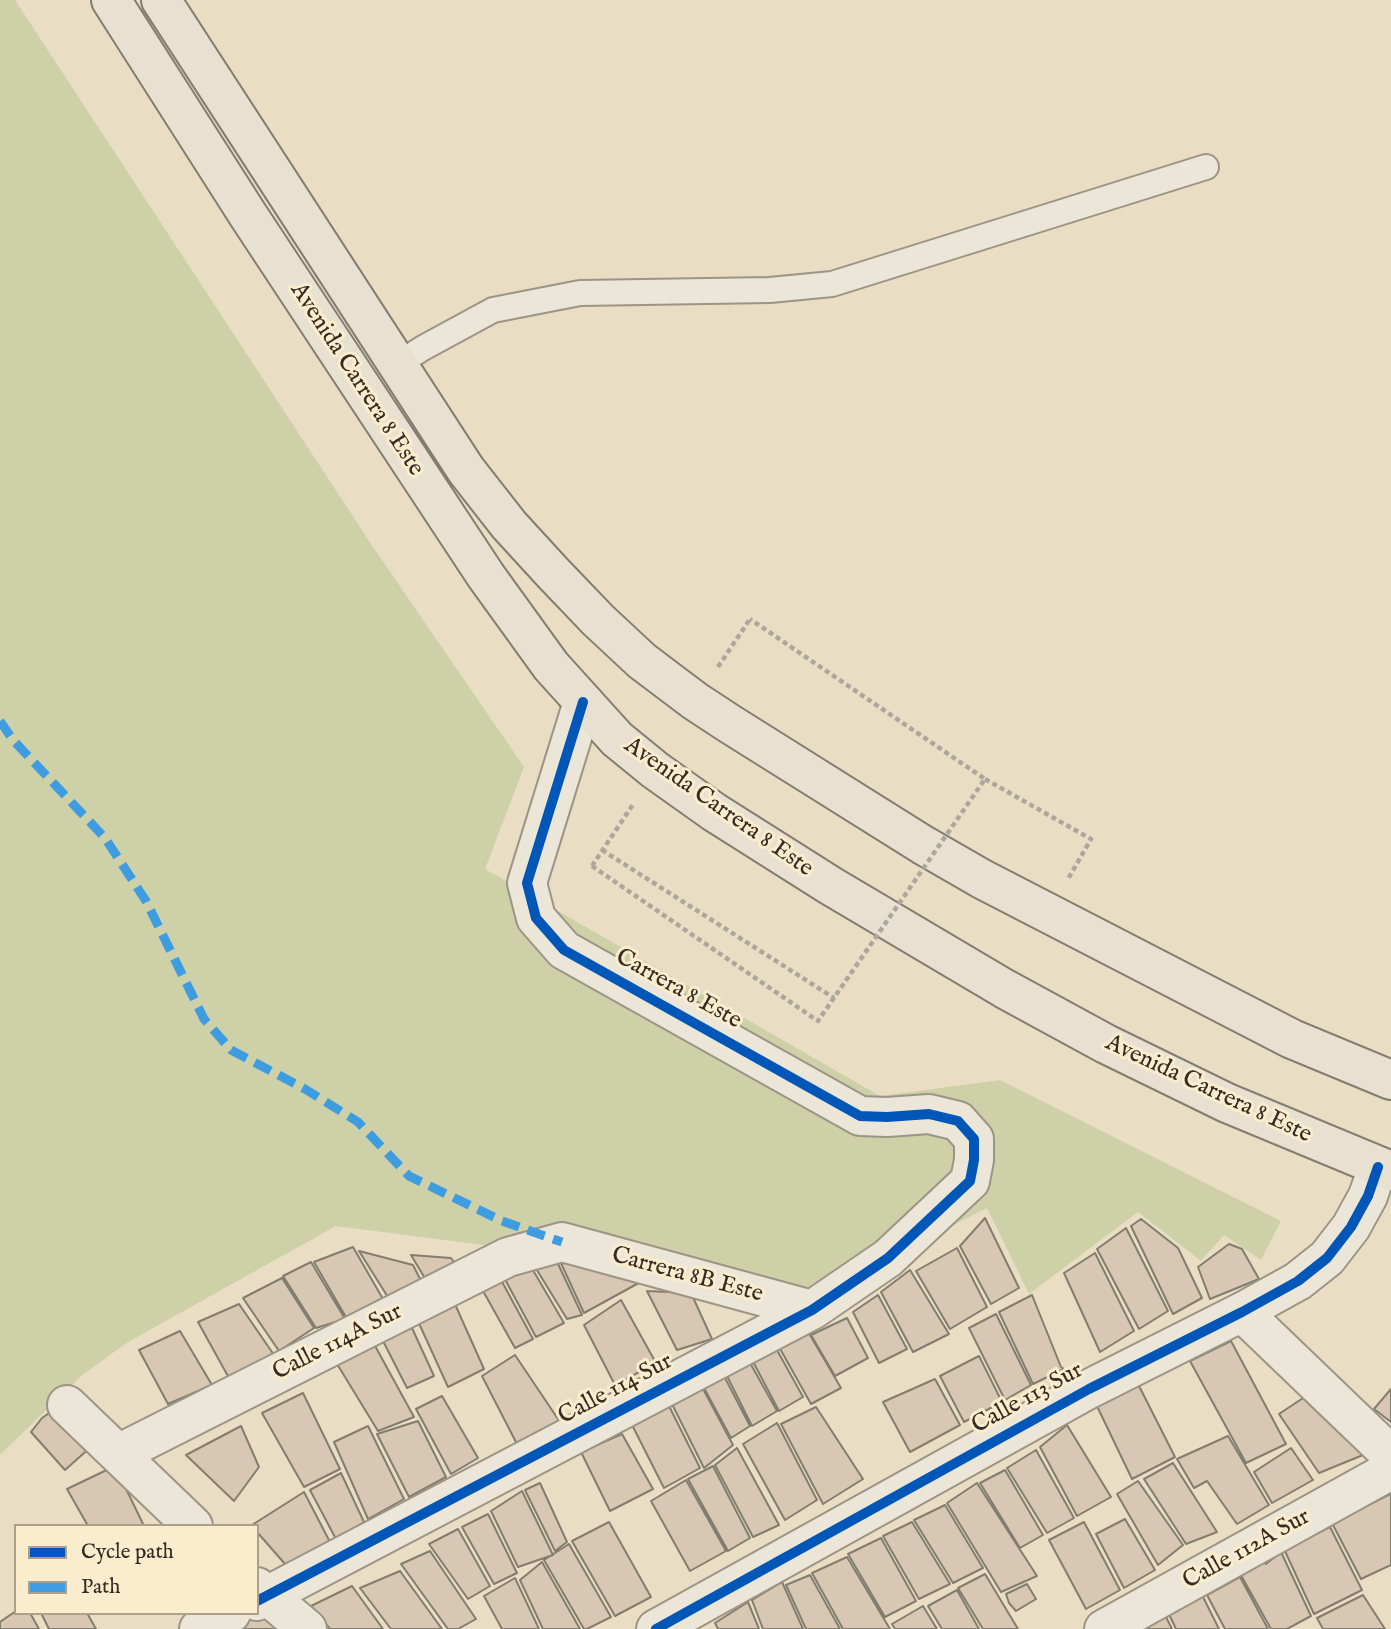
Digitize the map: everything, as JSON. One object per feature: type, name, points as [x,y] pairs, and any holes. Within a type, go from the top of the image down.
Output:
[{"type":"highway","name":"Avenida Carrera 8 Este","points":[[111,0],[248,215],[486,576],[551,666],[617,739],[655,770],[714,811],[831,886],[1004,989],[1106,1044],[1227,1102],[1385,1169]]},
{"type":"highway","name":"Avenida Carrera 8 Este","points":[[161,0],[466,470],[509,525],[598,620],[642,661],[695,701],[982,879],[1292,1039],[1391,1080]]},
{"type":"street","name":"Carrera 8 Este","points":[[583,702],[527,883],[536,918],[564,950],[860,1116],[929,1114],[958,1121],[974,1139],[970,1181]]},
{"type":"street","name":"Calle 113 Sur","points":[[656,1629],[1088,1389],[1298,1281],[1327,1258],[1351,1227],[1385,1169]]},
{"type":"street","name":"Calle 114 Sur","points":[[260,1594],[812,1310],[888,1258],[970,1181]]},
{"type":"street","name":"Carrera 8B Este","points":[[562,1242],[812,1310]]},
{"type":"street","name":"Calle 114A Sur","points":[[118,1454],[508,1257],[562,1242]]},
{"type":"street","points":[[1242,1312],[1391,1455]]},
{"type":"street","points":[[67,1405],[191,1524]]},
{"type":"street","name":"Calle 112A Sur","points":[[1104,1629],[1391,1471]]},
{"type":"street","points":[[260,1594],[307,1629]]},
{"type":"street","points":[[198,1629],[227,1615]]},
{"type":"lane","points":[[398,364],[493,310],[580,293],[770,290],[832,284],[1206,166]]},
{"type":"path","points":[[695,701],[750,619],[985,779],[1091,839]]},
{"type":"path","points":[[655,770],[592,866],[818,1021],[985,779]]},
{"type":"path","points":[[602,850],[834,998]]},
{"type":"green space","points":[[0,0],[15,0],[373,547],[524,767],[485,869],[880,1096],[1000,1080],[1281,1221],[1261,1260],[1224,1235],[1201,1261],[1138,1212],[1029,1294],[987,1208],[816,1295],[654,1267],[336,1226],[128,1342],[81,1376],[0,1455]]},
{"type":"building","points":[[985,1218],[1019,1288],[991,1304],[960,1246]]},
{"type":"building","points":[[1141,1219],[1178,1248],[1202,1298],[1173,1314],[1131,1226]]},
{"type":"building","points":[[1126,1228],[1168,1311],[1139,1329],[1097,1249]]},
{"type":"building","points":[[1229,1244],[1242,1249],[1259,1279],[1210,1299],[1198,1267]]},
{"type":"building","points":[[353,1247],[391,1313],[354,1331],[314,1262]]},
{"type":"building","points":[[957,1248],[987,1307],[950,1329],[916,1271]]},
{"type":"building","points":[[359,1251],[413,1265],[428,1295],[396,1310]]},
{"type":"building","points":[[552,1251],[582,1315],[567,1319],[532,1262]]},
{"type":"building","points":[[1095,1253],[1134,1331],[1100,1352],[1064,1273]]},
{"type":"building","points":[[411,1255],[451,1258],[462,1273],[429,1285]]},
{"type":"building","points":[[527,1260],[564,1323],[536,1337],[500,1270]]},
{"type":"building","points":[[560,1261],[646,1279],[584,1313]]},
{"type":"building","points":[[311,1262],[345,1319],[316,1328],[283,1276]]},
{"type":"building","points":[[910,1270],[949,1334],[913,1352],[881,1292]]},
{"type":"building","points":[[282,1278],[314,1328],[279,1351],[243,1298]]},
{"type":"building","points":[[500,1278],[533,1339],[515,1348],[478,1282]]},
{"type":"building","points":[[647,1291],[691,1293],[712,1339],[677,1350]]},
{"type":"building","points":[[878,1295],[907,1349],[879,1363],[853,1312]]},
{"type":"building","points":[[1032,1295],[1064,1369],[1033,1384],[999,1312]]},
{"type":"building","points":[[621,1300],[656,1363],[615,1385],[584,1325]]},
{"type":"building","points":[[454,1302],[484,1369],[448,1387],[417,1319]]},
{"type":"building","points":[[239,1304],[274,1355],[229,1378],[198,1322]]},
{"type":"building","points":[[996,1314],[1031,1385],[1005,1400],[969,1328]]},
{"type":"building","points":[[847,1318],[868,1358],[835,1376],[811,1335]]},
{"type":"building","points":[[803,1323],[841,1388],[811,1404],[774,1338]]},
{"type":"building","points":[[412,1328],[434,1376],[407,1388],[382,1339]]},
{"type":"building","points":[[180,1331],[212,1385],[168,1404],[139,1350]]},
{"type":"building","points":[[772,1341],[803,1397],[779,1411],[749,1354]]},
{"type":"building","points":[[1231,1341],[1286,1444],[1246,1463],[1190,1361]]},
{"type":"building","points":[[374,1344],[414,1417],[378,1431],[334,1359]]},
{"type":"building","points":[[515,1355],[560,1422],[518,1446],[482,1376]]},
{"type":"building","points":[[979,1356],[1002,1402],[964,1422],[940,1376]]},
{"type":"building","points":[[749,1361],[777,1411],[752,1426],[726,1374]]},
{"type":"building","points":[[724,1376],[750,1426],[731,1438],[703,1386]]},
{"type":"building","points":[[935,1379],[960,1425],[910,1452],[883,1402]]},
{"type":"building","points":[[1137,1382],[1175,1457],[1132,1479],[1095,1402]]},
{"type":"building","points":[[702,1387],[733,1445],[704,1468],[671,1402]]},
{"type":"building","points":[[1391,1389],[1391,1422],[1374,1409]]},
{"type":"building","points":[[303,1393],[340,1469],[304,1487],[262,1413]]},
{"type":"building","points":[[442,1396],[478,1458],[451,1474],[416,1409]]},
{"type":"building","points":[[1303,1398],[1363,1455],[1319,1473],[1279,1414]]},
{"type":"building","points":[[668,1404],[700,1468],[664,1488],[630,1421]]},
{"type":"building","points":[[58,1407],[93,1445],[65,1470],[31,1432],[42,1418]]},
{"type":"building","points":[[816,1407],[863,1479],[823,1504],[781,1424]]},
{"type":"building","points":[[418,1421],[446,1477],[409,1497],[377,1434]]},
{"type":"building","points":[[777,1423],[817,1500],[785,1520],[743,1444]]},
{"type":"building","points":[[1067,1425],[1111,1497],[1077,1516],[1040,1447]]},
{"type":"building","points":[[241,1426],[259,1467],[234,1501],[186,1455]]},
{"type":"building","points":[[368,1426],[404,1499],[368,1519],[334,1442]]},
{"type":"building","points":[[622,1434],[653,1489],[610,1511],[581,1452]]},
{"type":"building","points":[[1228,1436],[1269,1505],[1237,1524],[1207,1481],[1194,1488],[1177,1459]]},
{"type":"building","points":[[737,1448],[779,1525],[753,1537],[715,1465]]},
{"type":"building","points":[[1291,1448],[1313,1480],[1272,1503],[1254,1472]]},
{"type":"building","points":[[1036,1450],[1074,1518],[1047,1533],[1007,1468]]},
{"type":"building","points":[[1173,1463],[1217,1532],[1186,1544],[1144,1479]]},
{"type":"building","points":[[115,1466],[143,1524],[87,1524],[67,1489]]},
{"type":"building","points":[[713,1466],[750,1538],[728,1551],[688,1479]]},
{"type":"building","points":[[1005,1470],[1043,1535],[1020,1548],[980,1483]]},
{"type":"building","points":[[341,1473],[364,1522],[337,1541],[310,1490]]},
{"type":"building","points":[[686,1480],[726,1551],[690,1571],[651,1501]]},
{"type":"building","points":[[1138,1481],[1183,1545],[1158,1565],[1117,1494]]},
{"type":"building","points":[[540,1483],[567,1542],[555,1551],[525,1490]]},
{"type":"building","points":[[977,1483],[1037,1576],[1001,1592],[947,1503]]},
{"type":"building","points":[[522,1491],[553,1555],[518,1567],[491,1511]]},
{"type":"building","points":[[304,1492],[330,1542],[292,1572],[259,1534],[259,1524],[254,1524]]},
{"type":"building","points":[[1391,1494],[1391,1565],[1361,1579],[1332,1523]]},
{"type":"building","points":[[945,1505],[983,1568],[953,1583],[914,1520]]},
{"type":"building","points":[[488,1514],[517,1573],[494,1584],[462,1527]]},
{"type":"building","points":[[1125,1519],[1155,1570],[1124,1588],[1096,1534]]},
{"type":"building","points":[[609,1522],[651,1597],[615,1616],[572,1541]]},
{"type":"building","points":[[912,1522],[950,1584],[919,1599],[883,1536]]},
{"type":"building","points":[[1084,1522],[1120,1590],[1086,1609],[1049,1540]]},
{"type":"building","points":[[1330,1527],[1362,1590],[1314,1614],[1284,1549]]},
{"type":"building","points":[[458,1529],[490,1586],[468,1599],[429,1544]]},
{"type":"building","points":[[881,1538],[916,1601],[885,1617],[848,1554]]},
{"type":"building","points":[[569,1544],[611,1617],[587,1629],[584,1629],[544,1560]]},
{"type":"building","points":[[430,1551],[476,1619],[458,1629],[448,1629],[401,1564]]},
{"type":"building","points":[[1281,1552],[1311,1616],[1287,1629],[1271,1629],[1237,1568],[1259,1557],[1266,1564]]},
{"type":"building","points":[[847,1557],[890,1629],[843,1629],[812,1573]]},
{"type":"building","points":[[542,1562],[580,1629],[543,1629],[520,1580]]},
{"type":"building","points":[[400,1571],[442,1629],[391,1629],[360,1588]]},
{"type":"building","points":[[985,1574],[1018,1629],[983,1629],[958,1588]]},
{"type":"building","points":[[810,1575],[840,1629],[806,1629],[786,1585]]},
{"type":"building","points":[[1240,1577],[1268,1629],[1225,1629],[1207,1595]]},
{"type":"building","points":[[515,1578],[539,1629],[502,1629],[484,1596]]},
{"type":"building","points":[[782,1582],[803,1629],[763,1629],[752,1600]]},
{"type":"building","points":[[1027,1584],[1036,1599],[1016,1611],[1006,1594]]},
{"type":"building","points":[[352,1586],[383,1629],[330,1629],[311,1606]]},
{"type":"building","points":[[957,1590],[979,1629],[942,1629],[928,1606]]},
{"type":"building","points":[[1202,1595],[1219,1629],[1176,1629],[1168,1612]]},
{"type":"building","points":[[1363,1595],[1385,1629],[1323,1629],[1317,1618]]},
{"type":"building","points":[[748,1602],[759,1629],[718,1629],[715,1623]]},
{"type":"building","points":[[923,1606],[937,1629],[895,1629],[892,1624]]},
{"type":"building","points":[[264,1608],[276,1629],[224,1629],[251,1615],[259,1615],[259,1611]]},
{"type":"building","points":[[14,1612],[14,1615],[31,1615],[39,1629],[0,1629],[0,1622]]},
{"type":"building","points":[[42,1615],[88,1615],[96,1629],[49,1629]]},
{"type":"building","points":[[1165,1615],[1172,1629],[1140,1629]]},
{"type":"marked path","points":[[0,721],[13,740],[105,838],[146,901],[204,1019],[231,1050],[305,1089],[358,1122],[409,1176],[502,1221],[562,1242]]},
{"type":"cycle path","points":[[259,1600],[812,1310],[888,1258],[970,1181],[974,1139],[958,1121],[929,1114],[860,1116],[564,950],[536,918],[527,883],[583,702]]},
{"type":"cycle path","points":[[656,1629],[1089,1389],[1298,1281],[1327,1258],[1351,1227],[1368,1196],[1378,1167]]}]
